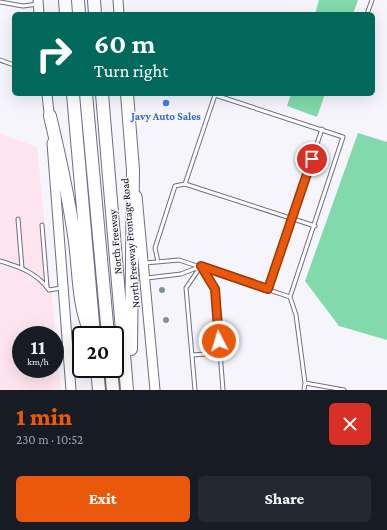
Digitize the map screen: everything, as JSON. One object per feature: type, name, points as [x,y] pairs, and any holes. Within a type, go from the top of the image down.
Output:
[{"type":"highway","points":[[65,0],[66,12]]},
{"type":"highway","points":[[78,0],[79,12]]},
{"type":"highway","points":[[94,0],[95,12]]},
{"type":"highway","points":[[73,96],[93,326]]},
{"type":"highway","name":"North Freeway","points":[[86,96],[107,326]]},
{"type":"highway","name":"North Freeway","points":[[102,96],[127,390]]},
{"type":"highway","points":[[127,96],[133,170],[131,390]]},
{"type":"highway","points":[[50,116],[65,178],[75,243],[83,315],[87,326]]},
{"type":"highway","points":[[98,378],[99,390]]},
{"type":"highway","points":[[111,378],[112,390]]},
{"type":"main road","points":[[118,0],[119,12]]},
{"type":"main road","points":[[38,2],[39,12]]},
{"type":"main road","points":[[47,96],[71,390]]},
{"type":"main road","name":"North Freeway Frontage Road","points":[[127,96],[155,390]]},
{"type":"lane","points":[[368,12],[372,0]]},
{"type":"lane","points":[[0,2],[23,6],[38,2]]},
{"type":"lane","points":[[0,60],[12,64]]},
{"type":"lane","points":[[186,184],[215,96]]},
{"type":"lane","points":[[218,96],[343,137],[315,226],[290,297],[296,315],[304,390]]},
{"type":"lane","points":[[268,289],[322,129]]},
{"type":"lane","points":[[158,262],[155,248],[176,186],[186,184],[315,226]]},
{"type":"lane","points":[[18,219],[22,268]]},
{"type":"lane","points":[[42,225],[47,287]]},
{"type":"lane","points":[[144,263],[179,260],[201,266],[290,297]]},
{"type":"lane","points":[[0,261],[22,268],[38,278],[49,290],[63,288]]},
{"type":"lane","points":[[145,278],[181,274],[201,266]]},
{"type":"lane","points":[[201,266],[215,289],[223,390]]},
{"type":"lane","points":[[195,390],[186,288],[201,266]]},
{"type":"lane","points":[[192,355],[220,354]]},
{"type":"lane","points":[[304,383],[344,390]]},
{"type":"shaded area","points":[[0,134],[37,147],[55,326],[12,326],[12,378],[60,378],[61,390],[0,390]]},
{"type":"green space","points":[[319,0],[358,0],[354,12],[316,12]]},
{"type":"green space","points":[[290,96],[324,96],[317,117],[287,106]]},
{"type":"green space","points":[[358,133],[387,142],[387,340],[339,326],[305,281]]},
{"type":"place","name":"Javy Auto Sales","points":[[166,103]]},
{"type":"route","points":[[219,341],[215,289],[201,266],[268,289],[312,159]]}]
